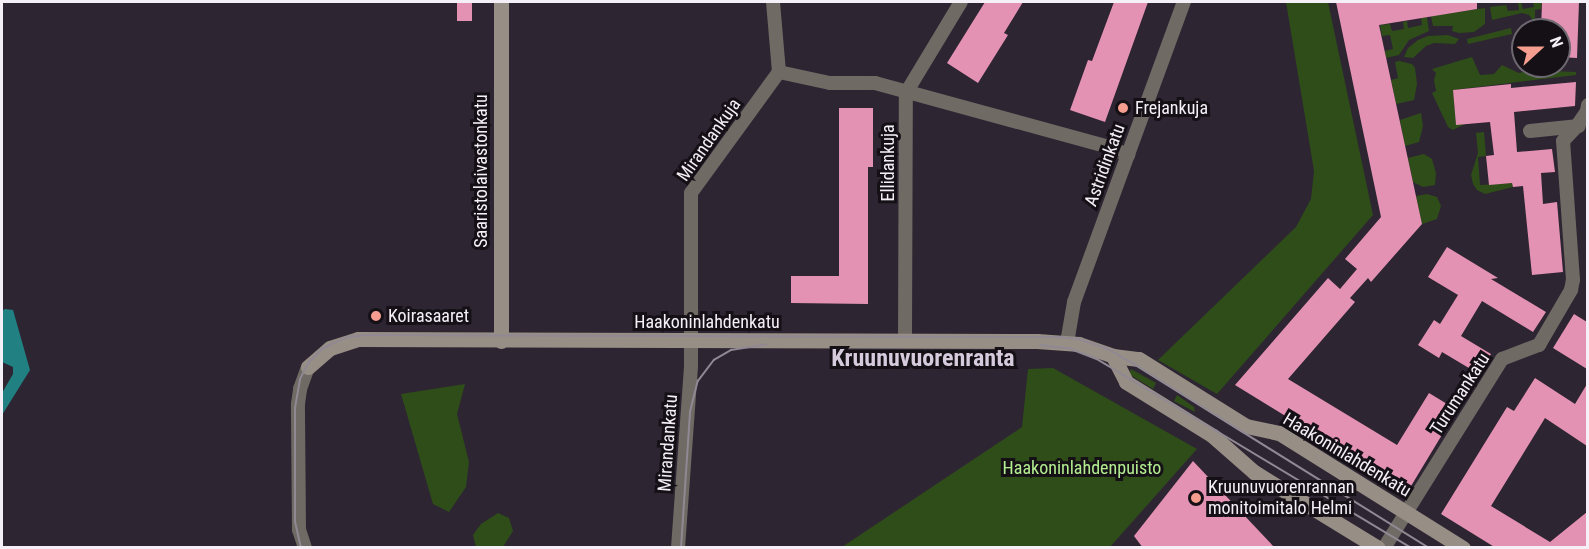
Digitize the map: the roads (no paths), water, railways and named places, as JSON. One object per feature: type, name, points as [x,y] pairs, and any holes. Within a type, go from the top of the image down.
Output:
[{"type":"street","name":"Saaristolaivastonkatu","points":[[501,2],[501,341]]},
{"type":"street","points":[[773,2],[779,72],[830,82],[875,83],[1105,146],[1128,156]]},
{"type":"street","points":[[906,93],[962,2]]},
{"type":"street","name":"Astridinkatu","points":[[1067,343],[1074,302],[1184,2]]},
{"type":"street","name":"Mirandankuja","points":[[692,342],[691,193],[779,72]]},
{"type":"street","name":"Ellidankuja","points":[[905,340],[906,93]]},
{"type":"street","name":"Turumankatu","points":[[1384,548],[1502,359],[1539,345],[1571,290],[1573,280],[1563,141],[1582,126],[1587,105]]},
{"type":"street","points":[[1530,131],[1582,126]]},
{"type":"street","name":"Haakoninlahdenkatu","points":[[308,367],[330,348],[347,341],[905,340],[1067,343],[1091,347],[1113,356],[1139,359],[1246,426],[1280,433],[1463,548]]},
{"type":"street","name":"Mirandankatu","points":[[678,548],[692,342]]},
{"type":"street","points":[[1113,356],[1126,382],[1213,436],[1254,472],[1378,548]]},
{"type":"street","points":[[305,548],[299,530],[298,404],[300,389],[308,367]]},
{"type":"tram line","points":[[301,548],[295,522],[295,408],[300,379],[309,362],[323,348],[348,337],[366,335],[1057,337],[1079,339],[1108,349],[1129,361],[1429,548]]},
{"type":"tram line","points":[[681,548],[690,412],[698,381],[714,360],[731,350],[767,344]]},
{"type":"tram line","points":[[1040,345],[1071,349],[1097,359],[1411,548]]},
{"type":"place","name":"Frejankuja","points":[[1123,108]]},
{"type":"place","name":"Koirasaaret","points":[[376,316]]},
{"type":"place","name":"Kruunuvuorenrannan monitoimitalo Helmi","points":[[1196,498]]},
{"type":"district","name":"Kruunuvuorenranta","points":[[923,359]]},
{"type":"park label","name":"Haakoninlahdenpuisto","points":[[1082,468]]}]
